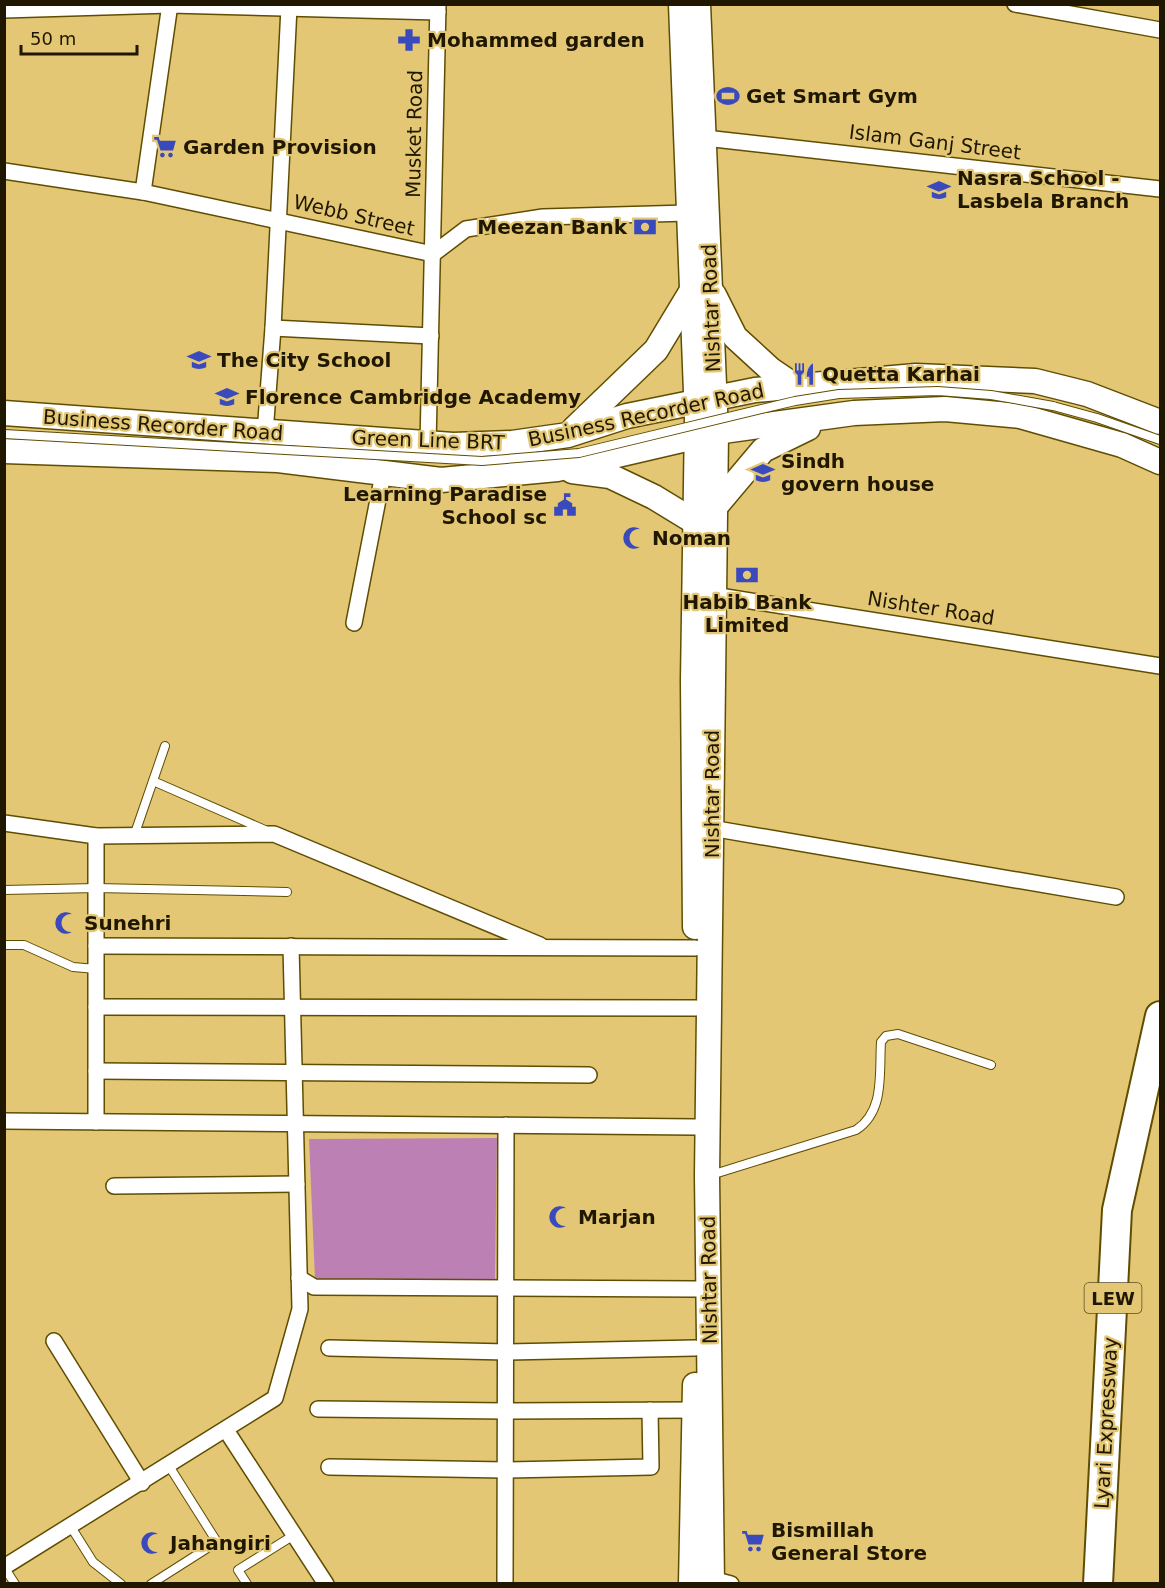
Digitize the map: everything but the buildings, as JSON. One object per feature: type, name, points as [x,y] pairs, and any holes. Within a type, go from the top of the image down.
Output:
[{"type":"highway","name":"Lyari Expressway","points":[[1098,1584],[1117,1210],[1161,1016]]},
{"type":"main road","name":"Nishtar Road","points":[[681,4],[688,213],[701,289]]},
{"type":"main road","name":"Nishtar Road","points":[[698,4],[705,138],[701,289],[707,434],[715,507],[704,593],[703,826],[711,1582]]},
{"type":"main road","points":[[568,435],[656,350],[701,289],[735,337],[771,370],[796,387]]},
{"type":"main road","name":"Business Recorder Road","points":[[4,413],[428,444],[512,442],[568,435],[627,416],[755,390],[916,376],[1035,381],[1087,394],[1161,422]]},
{"type":"main road","name":"Business Recorder Road","points":[[4,451],[278,460],[441,480],[557,469],[707,434],[854,413],[945,409],[1020,416],[1122,445],[1161,462]]},
{"type":"main road","points":[[715,507],[763,450],[798,431],[854,413]]},
{"type":"main road","name":"Nishtar Road","points":[[704,593],[695,522],[707,434]]},
{"type":"main road","points":[[557,469],[610,476],[654,497],[695,522]]},
{"type":"main road","name":"Nishtar Road","points":[[703,826],[695,948],[694,1410],[711,1582]]},
{"type":"street","points":[[1015,4],[1161,30]]},
{"type":"street","points":[[143,192],[170,5]]},
{"type":"street","points":[[4,10],[170,5],[438,8]]},
{"type":"street","points":[[265,433],[273,328],[289,7]]},
{"type":"street","name":"Musket Road","points":[[428,444],[438,8]]},
{"type":"street","name":"Islam Ganj Street","points":[[705,138],[1161,189]]},
{"type":"street","name":"Webb Street","points":[[4,171],[143,192],[278,219],[433,254],[466,229],[543,217],[688,213]]},
{"type":"street","points":[[273,328],[431,336]]},
{"type":"street","points":[[354,623],[383,474]]},
{"type":"street","name":"Nishter Road","points":[[704,593],[1161,666]]},
{"type":"street","points":[[4,823],[96,836],[274,834],[545,947]]},
{"type":"street","points":[[703,826],[1116,897]]},
{"type":"street","points":[[96,836],[96,1122]]},
{"type":"street","points":[[96,946],[695,948]]},
{"type":"street","points":[[4,1567],[275,1398],[300,1309],[291,946]]},
{"type":"street","points":[[96,1007],[696,1008]]},
{"type":"street","points":[[96,1071],[589,1075]]},
{"type":"street","points":[[4,1121],[696,1127]]},
{"type":"street","points":[[505,1584],[506,1125]]},
{"type":"street","points":[[114,1186],[297,1184]]},
{"type":"street","points":[[299,1278],[314,1287],[696,1289]]},
{"type":"street","points":[[54,1341],[142,1483]]},
{"type":"street","points":[[329,1348],[507,1352],[695,1348]]},
{"type":"street","points":[[318,1408],[506,1411],[694,1410]]},
{"type":"street","points":[[329,1467],[506,1470],[651,1467],[650,1410]]},
{"type":"street","points":[[226,1430],[326,1584]]},
{"type":"lane","name":"Green Line BRT","points":[[4,434],[461,460],[511,460],[579,453],[817,397],[916,390],[991,395],[1022,400],[1097,418],[1161,440]]},
{"type":"lane","points":[[134,836],[165,746]]},
{"type":"lane","points":[[153,781],[274,834]]},
{"type":"lane","points":[[4,890],[96,888],[287,892]]},
{"type":"lane","points":[[4,945],[24,945],[73,967],[96,969]]},
{"type":"lane","points":[[707,1176],[856,1130],[866,1123],[877,1105],[881,1042],[886,1036],[898,1034],[992,1065]]},
{"type":"lane","points":[[151,1584],[217,1542],[169,1466]]},
{"type":"lane","points":[[70,1527],[93,1562],[121,1584]]},
{"type":"lane","points":[[247,1584],[238,1570],[294,1535]]},
{"type":"lane","points":[[4,1567],[15,1584]]},
{"type":"shaded area","points":[[497,1138],[495,1279],[315,1279],[309,1139]]},
{"type":"place","name":"Mohammed garden","points":[[409,40]]},
{"type":"place","name":"Get Smart Gym","points":[[728,96]]},
{"type":"place","name":"Garden Provision","points":[[165,147]]},
{"type":"place","name":"Nasra School - Lasbela Branch","points":[[939,190]]},
{"type":"place","name":"Meezan Bank","points":[[645,227]]},
{"type":"place","name":"The City School","points":[[199,360]]},
{"type":"place","name":"Quetta Karhai","points":[[804,374]]},
{"type":"place","name":"Florence Cambridge Academy","points":[[227,397]]},
{"type":"place","name":"Sindh govern house","points":[[763,473]]},
{"type":"place","name":"Learning Paradise School sc","points":[[565,505]]},
{"type":"place","name":"Noman","points":[[634,538]]},
{"type":"place","name":"Habib Bank Limited","points":[[747,575]]},
{"type":"place","name":"Sunehri","points":[[66,923]]},
{"type":"place","name":"Marjan","points":[[560,1217]]},
{"type":"place","name":"Bismillah General Store","points":[[753,1541]]},
{"type":"place","name":"Jahangiri","points":[[152,1543]]}]
